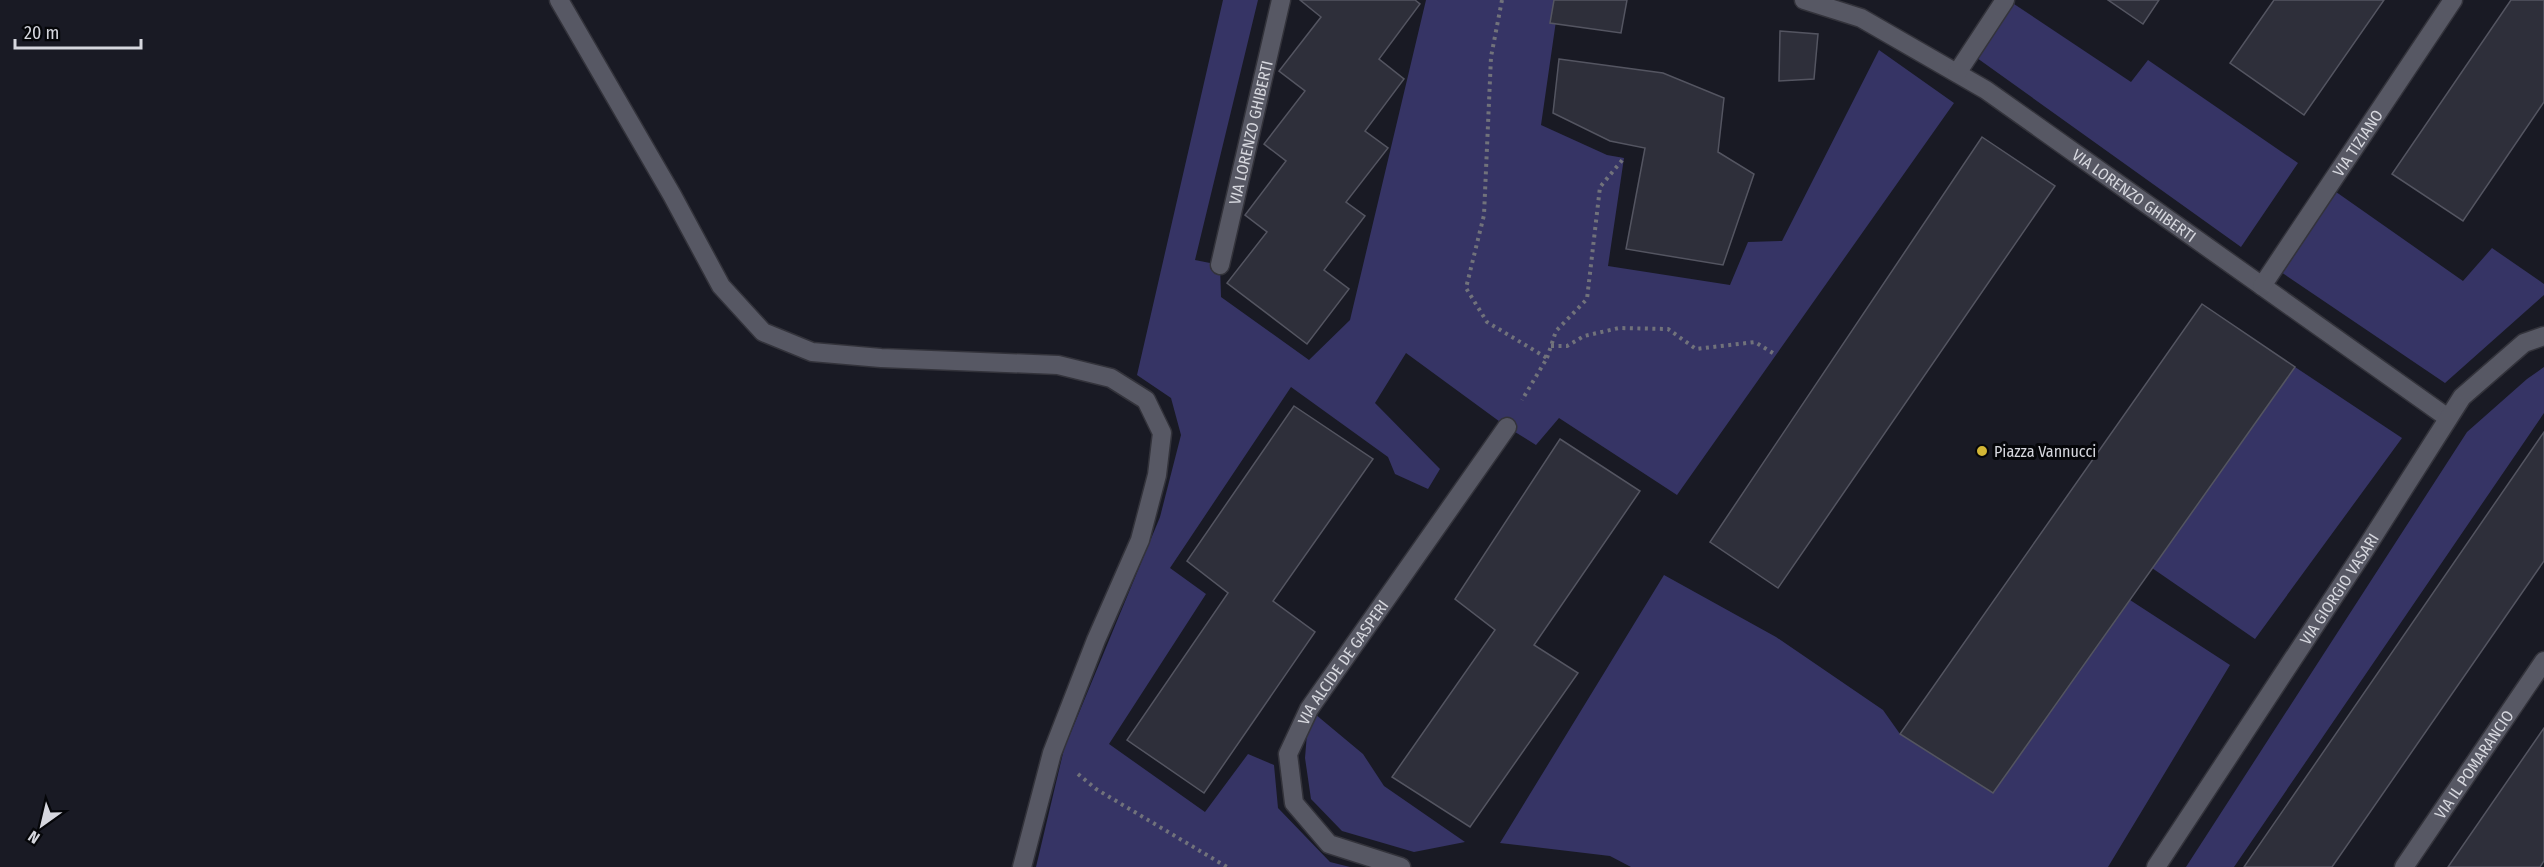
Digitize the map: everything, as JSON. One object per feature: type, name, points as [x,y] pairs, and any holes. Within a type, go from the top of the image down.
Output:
[{"type":"street","points":[[559,0],[672,195],[721,286],[763,332],[812,352],[881,358],[1058,365],[1111,378],[1146,400],[1162,433],[1157,475],[1140,540],[1096,640],[1052,753],[1022,867]]},
{"type":"street","name":"VIA LORENZO GHIBERTI","points":[[1220,265],[1281,0]]},
{"type":"street","name":"VIA LORENZO GHIBERTI","points":[[1804,0],[1861,18],[1986,90],[2448,418]]},
{"type":"street","points":[[1957,74],[2005,0]]},
{"type":"street","name":"VIA TIZIANO","points":[[2262,286],[2453,0]]},
{"type":"street","name":"VIA GIORGIO VASARI","points":[[2156,867],[2462,397],[2524,343],[2544,336]]},
{"type":"street","name":"VIA ALCIDE DE GASPERI","points":[[1401,867],[1329,844],[1294,802],[1288,754],[1309,709],[1507,427]]},
{"type":"street","name":"VIA IL POMARANCIO","points":[[2404,867],[2544,661]]},
{"type":"path","points":[[1502,0],[1491,57],[1484,214],[1466,288],[1487,322],[1547,358]]},
{"type":"path","points":[[1507,427],[1547,358],[1556,331],[1587,299],[1600,187],[1624,158]]},
{"type":"path","points":[[1551,346],[1567,346],[1584,336],[1619,328],[1668,330],[1696,349],[1755,342],[1776,355]]},
{"type":"path","points":[[1052,753],[1096,789],[1227,867]]},
{"type":"shaded area","points":[[1223,0],[1258,0],[1195,260],[1220,265],[1221,297],[1309,360],[1350,320],[1426,0],[1559,0],[1541,125],[1607,155],[1624,158],[1608,266],[1730,285],[1748,242],[1782,241],[1879,50],[1954,103],[1677,495],[1559,418],[1536,445],[1507,427],[1406,353],[1375,403],[1440,469],[1428,489],[1395,474],[1388,457],[1291,387],[1170,568],[1206,594],[1109,744],[1205,812],[1248,754],[1274,765],[1278,808],[1330,862],[1350,867],[1036,867],[1064,749],[1160,517],[1181,435],[1171,398],[1137,375]]},
{"type":"shaded area","points":[[2008,0],[2131,82],[2148,60],[2298,163],[2241,247],[1970,53]]},
{"type":"shaded area","points":[[2329,187],[2463,281],[2492,248],[2544,284],[2544,295],[2445,383],[2275,268]]},
{"type":"shaded area","points":[[2295,367],[2402,438],[2255,639],[2152,568]]},
{"type":"shaded area","points":[[2544,367],[2544,413],[2234,867],[2186,867],[2467,432]]},
{"type":"shaded area","points":[[1664,575],[1776,637],[1883,710],[1900,734],[1993,793],[2130,600],[2230,665],[2108,867],[1631,867],[1610,856],[1500,843]]},
{"type":"shaded area","points":[[1309,709],[1363,754],[1384,786],[1465,842],[1414,852],[1342,831],[1311,799],[1305,758]]},
{"type":"building","points":[[1300,0],[1415,0],[1420,4],[1379,59],[1404,79],[1365,131],[1388,148],[1346,202],[1365,216],[1324,270],[1349,289],[1307,344],[1227,283],[1267,232],[1245,215],[1286,161],[1264,144],[1305,91],[1279,71],[1321,17]]},
{"type":"building","points":[[1554,0],[1627,0],[1621,33],[1550,23]]},
{"type":"building","points":[[2108,0],[2159,0],[2143,24]]},
{"type":"building","points":[[2274,0],[2384,0],[2304,115],[2230,63]]},
{"type":"building","points":[[2511,0],[2544,0],[2544,102],[2463,221],[2392,174]]},
{"type":"building","points":[[1780,31],[1818,34],[1814,79],[1779,81]]},
{"type":"building","points":[[1559,59],[1663,73],[1724,98],[1718,152],[1754,174],[1723,265],[1626,249],[1645,148],[1610,141],[1553,113]]},
{"type":"building","points":[[1982,137],[2055,186],[1778,588],[1710,542]]},
{"type":"building","points":[[2202,304],[2295,367],[1993,793],[1900,734]]},
{"type":"building","points":[[1294,406],[1373,459],[1273,601],[1315,632],[1204,793],[1127,740],[1228,593],[1187,561]]},
{"type":"building","points":[[2544,432],[2544,561],[2332,867],[2244,867]]},
{"type":"building","points":[[1560,439],[1640,491],[1534,645],[1578,673],[1470,827],[1392,777],[1495,630],[1455,599]]},
{"type":"building","points":[[2544,728],[2544,861],[2540,867],[2448,867]]},
{"type":"place","name":"Piazza Vannucci","points":[[1982,451]]}]
